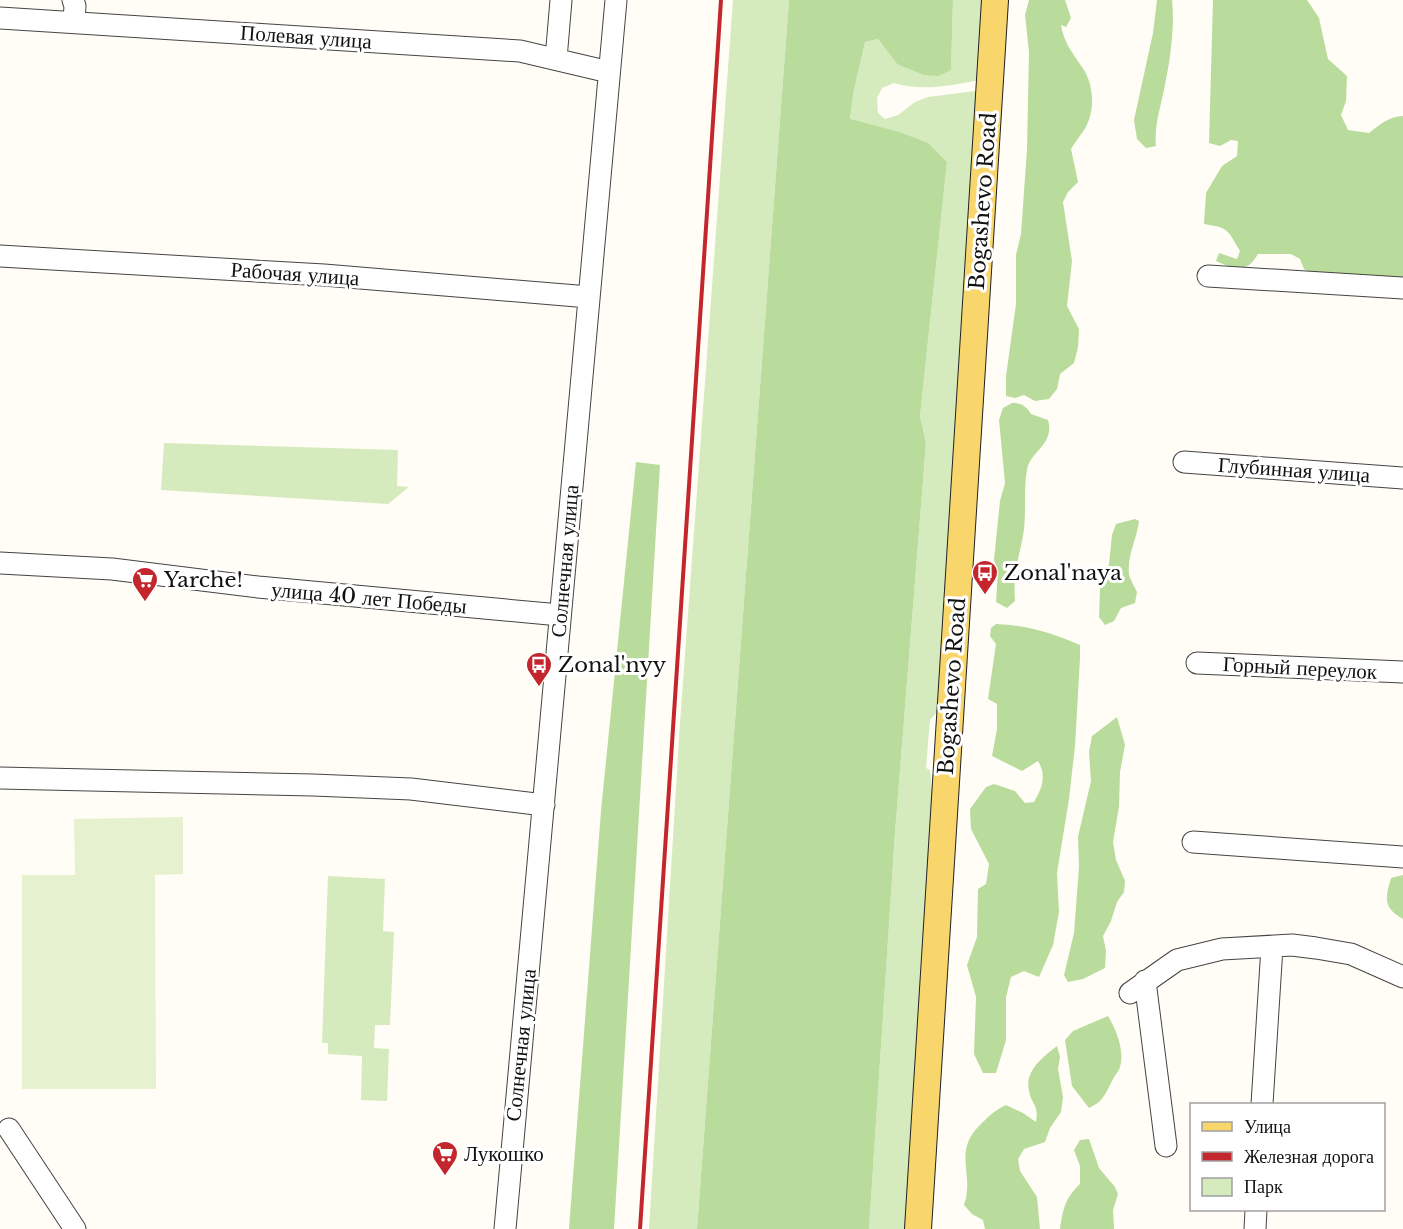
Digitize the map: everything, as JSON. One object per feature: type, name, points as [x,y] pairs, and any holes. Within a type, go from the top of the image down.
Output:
[{"type":"main road","name":"Bogashevo Road","points":[[918,1229],[996,0]]},
{"type":"street","points":[[73,0],[74,21]]},
{"type":"street","points":[[556,59],[561,0]]},
{"type":"street","name":"Солнечная улица","points":[[505,1229],[616,0]]},
{"type":"street","name":"Полевая улица","points":[[0,18],[520,51],[609,72]]},
{"type":"street","name":"Рабочая улица","points":[[0,256],[324,275],[589,297]]},
{"type":"street","points":[[1208,276],[1403,288]]},
{"type":"street","name":"Глубинная улица","points":[[1184,462],[1403,478]]},
{"type":"street","name":"улица 40 лет Победы","points":[[0,563],[112,569],[258,587],[560,615]]},
{"type":"street","name":"Горный переулок","points":[[1197,663],[1403,672]]},
{"type":"street","points":[[0,778],[400,789],[544,805]]},
{"type":"street","points":[[1193,842],[1403,857]]},
{"type":"street","points":[[1166,1146],[1137,987],[1177,960],[1222,949],[1292,945],[1351,954],[1403,977]]},
{"type":"street","points":[[1262,1103],[1272,946]]},
{"type":"street","points":[[9,1128],[75,1229]]},
{"type":"street","points":[[1255,1229],[1256,1211]]},
{"type":"green space","points":[[733,0],[789,0],[697,1229],[649,1229],[680,723]]},
{"type":"green space","points":[[789,0],[953,0],[951,70],[938,76],[924,75],[897,64],[878,39],[865,42],[850,119],[900,132],[928,143],[947,162],[920,416],[926,443],[895,833],[869,1229],[697,1229]]},
{"type":"green space","points":[[953,0],[986,0],[980,80],[948,86],[926,87],[894,83],[882,88],[877,98],[878,113],[885,119],[898,115],[915,102],[928,97],[975,91],[978,93],[940,699],[937,712],[930,720],[926,768],[930,770],[933,804],[905,1229],[869,1229],[895,833],[926,443],[920,416],[947,162],[927,143],[900,132],[850,120],[865,42],[878,39],[897,64],[951,69]]},
{"type":"green space","points":[[1029,0],[1065,0],[1071,18],[1066,27],[1061,25],[1062,31],[1086,74],[1092,98],[1088,123],[1071,149],[1078,182],[1068,192],[1063,202],[1072,261],[1067,306],[1079,329],[1078,347],[1074,363],[1060,374],[1057,389],[1049,399],[1035,401],[1024,395],[1015,398],[1006,396],[1006,376],[1016,304],[1016,255],[1021,234],[1027,149],[1029,52],[1025,15]]},
{"type":"green space","points":[[1157,0],[1172,0],[1172,34],[1157,125],[1156,146],[1146,148],[1137,139],[1134,120],[1153,33]]},
{"type":"green space","points":[[1213,0],[1307,0],[1319,18],[1328,59],[1347,76],[1346,101],[1341,115],[1348,130],[1369,133],[1389,119],[1403,116],[1403,277],[1312,273],[1304,269],[1300,259],[1291,254],[1258,254],[1249,265],[1240,268],[1216,261],[1219,253],[1237,259],[1240,251],[1223,228],[1204,224],[1206,193],[1222,166],[1237,156],[1238,141],[1231,140],[1220,146],[1209,143]]},
{"type":"green space","points":[[1012,403],[1021,404],[1031,414],[1048,420],[1049,429],[1045,442],[1029,463],[1027,470],[1024,528],[1015,575],[1015,601],[1007,608],[996,602],[998,570],[994,560],[1000,501],[1005,483],[999,420],[1003,408]]},
{"type":"green space","points":[[164,443],[398,450],[397,486],[409,487],[388,504],[161,490]]},
{"type":"green space","points":[[636,462],[660,465],[614,1229],[569,1229],[601,811]]},
{"type":"green space","points":[[1135,519],[1139,521],[1129,567],[1137,592],[1135,603],[1121,608],[1114,621],[1105,625],[1099,617],[1100,589],[1109,564],[1112,535],[1116,524]]},
{"type":"green space","points":[[996,624],[1049,633],[1080,645],[1080,658],[1075,746],[1057,873],[1059,912],[1053,945],[1039,977],[1024,971],[1011,977],[1006,997],[1006,1040],[996,1073],[983,1073],[974,1054],[976,997],[967,965],[977,937],[978,889],[986,884],[989,864],[971,829],[970,809],[986,787],[994,784],[1015,791],[1025,803],[1034,802],[1043,777],[1038,761],[1022,771],[992,756],[997,729],[997,704],[988,699],[996,644],[990,636],[991,628]]},
{"type":"green space","points":[[1117,717],[1125,745],[1113,842],[1116,860],[1125,881],[1124,892],[1117,902],[1103,936],[1106,951],[1105,968],[1083,979],[1068,982],[1064,975],[1074,933],[1079,867],[1078,837],[1091,781],[1089,752],[1092,736]]},
{"type":"green space","points":[[183,817],[183,874],[155,875],[156,1089],[22,1089],[22,875],[75,875],[74,819]]},
{"type":"green space","points":[[1403,875],[1403,919],[1392,911],[1387,897],[1391,878]]},
{"type":"green space","points":[[328,876],[385,879],[383,931],[394,932],[390,1025],[375,1025],[374,1048],[389,1049],[387,1101],[361,1100],[362,1056],[328,1054],[328,1043],[322,1043]]},
{"type":"green space","points":[[1108,1016],[1121,1047],[1120,1067],[1104,1097],[1089,1108],[1072,1086],[1065,1040],[1073,1031]]},
{"type":"green space","points":[[1057,1046],[1063,1097],[1061,1112],[1050,1128],[1045,1142],[1024,1149],[1018,1159],[1020,1171],[1037,1197],[1040,1229],[985,1229],[983,1220],[972,1214],[964,1205],[967,1194],[967,1145],[980,1125],[1006,1105],[1036,1122],[1036,1108],[1029,1091],[1029,1077],[1036,1065]]},
{"type":"green space","points":[[1089,1139],[1099,1168],[1118,1194],[1113,1210],[1114,1229],[1060,1229],[1066,1204],[1080,1184],[1080,1166],[1074,1150],[1080,1140]]},
{"type":"railway","points":[[640,1229],[721,0]]},
{"type":"place","name":"Zonal'naya","points":[[985,596]]},
{"type":"place","name":"Yarche!","points":[[145,603]]},
{"type":"place","name":"Zonal'nyy","points":[[539,688]]},
{"type":"place","name":"Лукошко","points":[[445,1177]]}]
